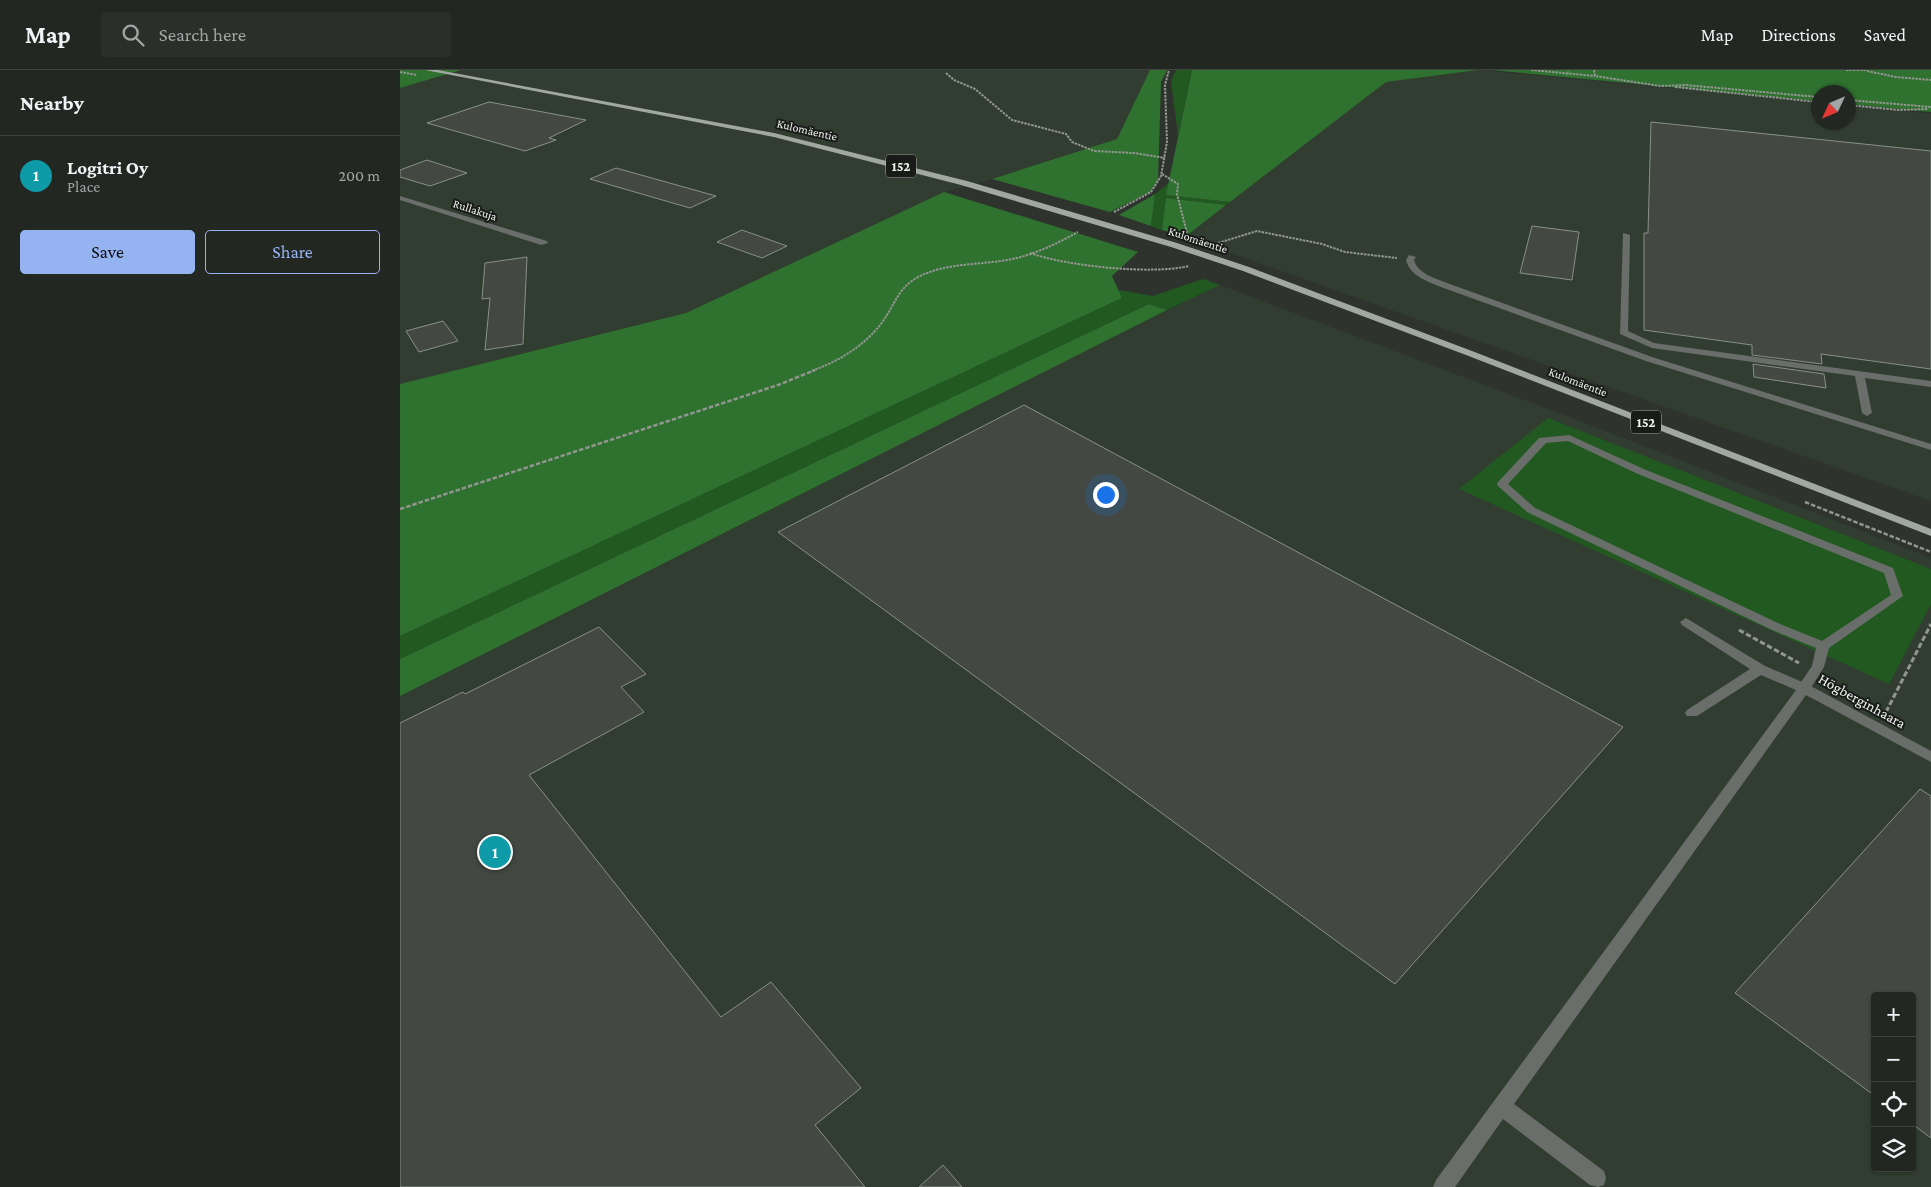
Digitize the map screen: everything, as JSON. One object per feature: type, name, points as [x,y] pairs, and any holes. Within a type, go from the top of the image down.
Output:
[{"type":"main road","name":"Kulomäentie","points":[[424,73],[647,110],[774,135],[964,183],[1174,245],[1246,269],[1460,349],[1931,533]]},
{"type":"street","name":"Rullakuja","points":[[400,198],[544,243]]},
{"type":"street","points":[[1626,235],[1623,332],[1652,345],[1931,384]]},
{"type":"street","points":[[1411,258],[1412,268],[1423,276],[1631,352],[1931,447]]},
{"type":"street","points":[[1859,374],[1867,413]]},
{"type":"street","points":[[1442,1187],[1804,688],[1818,667],[1823,646],[1897,596],[1889,572],[1642,472],[1569,438],[1543,440],[1502,484],[1531,510],[1776,627],[1823,646]]},
{"type":"street","name":"Högberginhaara","points":[[1686,622],[1760,669],[1804,688],[1931,757]]},
{"type":"street","points":[[1692,713],[1760,669]]},
{"type":"street","points":[[1501,1106],[1597,1178]]},
{"type":"path","points":[[1128,204],[1151,192],[1162,174],[1165,158],[1167,114],[1164,81],[1169,70]]},
{"type":"path","points":[[1531,70],[1595,76],[1660,86],[1811,101]]},
{"type":"path","points":[[1594,70],[1595,76]]},
{"type":"path","points":[[1846,70],[1869,70],[1896,77],[1931,80]]},
{"type":"path","points":[[400,72],[424,73]]},
{"type":"path","points":[[946,73],[954,80],[975,89],[1012,120],[1066,134],[1072,142],[1094,151],[1165,158]]},
{"type":"path","points":[[1660,86],[1685,85],[1811,96]]},
{"type":"path","points":[[1856,101],[1931,108]]},
{"type":"path","points":[[1856,106],[1899,110],[1931,108]]},
{"type":"path","points":[[1162,174],[1178,184],[1176,194],[1186,233],[1193,237]]},
{"type":"path","points":[[1215,243],[1232,240],[1249,232],[1257,231],[1322,244],[1345,252],[1411,258]]},
{"type":"path","points":[[400,510],[778,385],[822,368],[860,347],[882,323],[894,298],[912,281],[946,267],[1010,259],[1068,238]]},
{"type":"path","points":[[1030,253],[1049,260],[1162,270],[1188,268],[1192,264],[1186,261]]},
{"type":"path","points":[[1805,502],[1931,552]]},
{"type":"path","points":[[1886,712],[1931,624]]},
{"type":"shaded area","points":[[461,70],[1150,70],[1117,139],[992,179],[944,192],[686,313],[400,384],[400,88]]},
{"type":"shaded area","points":[[1478,70],[1811,101],[1811,130],[1856,130],[1856,106],[1931,114],[1931,501],[1185,237],[1386,82]]},
{"type":"shaded area","points":[[1220,285],[1564,415],[1931,558],[1931,1187],[400,1187],[400,696],[1066,359]]},
{"type":"green space","points":[[400,70],[461,70],[400,88]]},
{"type":"green space","points":[[1150,70],[1167,70],[1161,82],[1158,180],[1150,192],[1110,212],[992,179],[1117,139]]},
{"type":"green space","points":[[1176,70],[1192,70],[1178,135],[1171,81]]},
{"type":"green space","points":[[1192,70],[1478,70],[1386,82],[1230,202],[1166,195]]},
{"type":"green space","points":[[1491,70],[1931,70],[1931,112],[1856,105],[1856,85],[1811,85],[1811,100]]},
{"type":"green space","points":[[1169,183],[1167,195],[1230,202],[1226,205],[1166,198],[1162,230],[1151,226],[1155,194]]},
{"type":"green space","points":[[944,192],[1138,252],[1112,276],[1122,298],[400,636],[400,384],[686,313]]},
{"type":"green space","points":[[1155,194],[1151,226],[1119,215]]},
{"type":"green space","points":[[1166,198],[1226,205],[1185,237],[1162,230]]},
{"type":"green space","points":[[1203,279],[1220,285],[1167,310],[1149,304],[400,659],[400,636],[1122,298],[1118,290],[1153,296]]},
{"type":"green space","points":[[1149,304],[1167,310],[400,696],[400,659]]},
{"type":"green space","points":[[1548,418],[1931,569],[1931,604],[1889,684],[1459,489]]},
{"type":"building","points":[[489,102],[586,120],[549,138],[556,140],[525,151],[427,123]]},
{"type":"building","points":[[1651,122],[1931,151],[1931,369],[1821,354],[1822,364],[1752,355],[1752,345],[1644,330],[1644,233],[1648,233]]},
{"type":"building","points":[[427,160],[467,173],[430,186],[400,177],[400,170]]},
{"type":"building","points":[[616,168],[716,196],[690,208],[590,179]]},
{"type":"building","points":[[1532,226],[1579,232],[1572,280],[1520,273]]},
{"type":"building","points":[[742,230],[787,246],[762,258],[717,242]]},
{"type":"building","points":[[527,257],[523,344],[485,350],[490,298],[482,299],[485,263]]},
{"type":"building","points":[[443,321],[458,341],[419,352],[406,331]]},
{"type":"building","points":[[1753,364],[1824,374],[1826,388],[1754,377]]},
{"type":"building","points":[[1024,405],[1623,727],[1395,984],[778,532]]},
{"type":"building","points":[[599,627],[646,674],[621,687],[644,712],[529,775],[721,1017],[771,982],[861,1088],[815,1125],[865,1187],[400,1187],[400,723],[463,692],[465,694]]},
{"type":"building","points":[[1920,789],[1931,796],[1931,1138],[1916,1127],[1916,992],[1871,992],[1871,1093],[1735,993]]},
{"type":"building","points":[[943,1165],[962,1187],[919,1187]]},
{"type":"waterway","points":[[1567,74],[1569,70]]},
{"type":"place","name":"Logitri Oy","points":[[495,852]]}]
